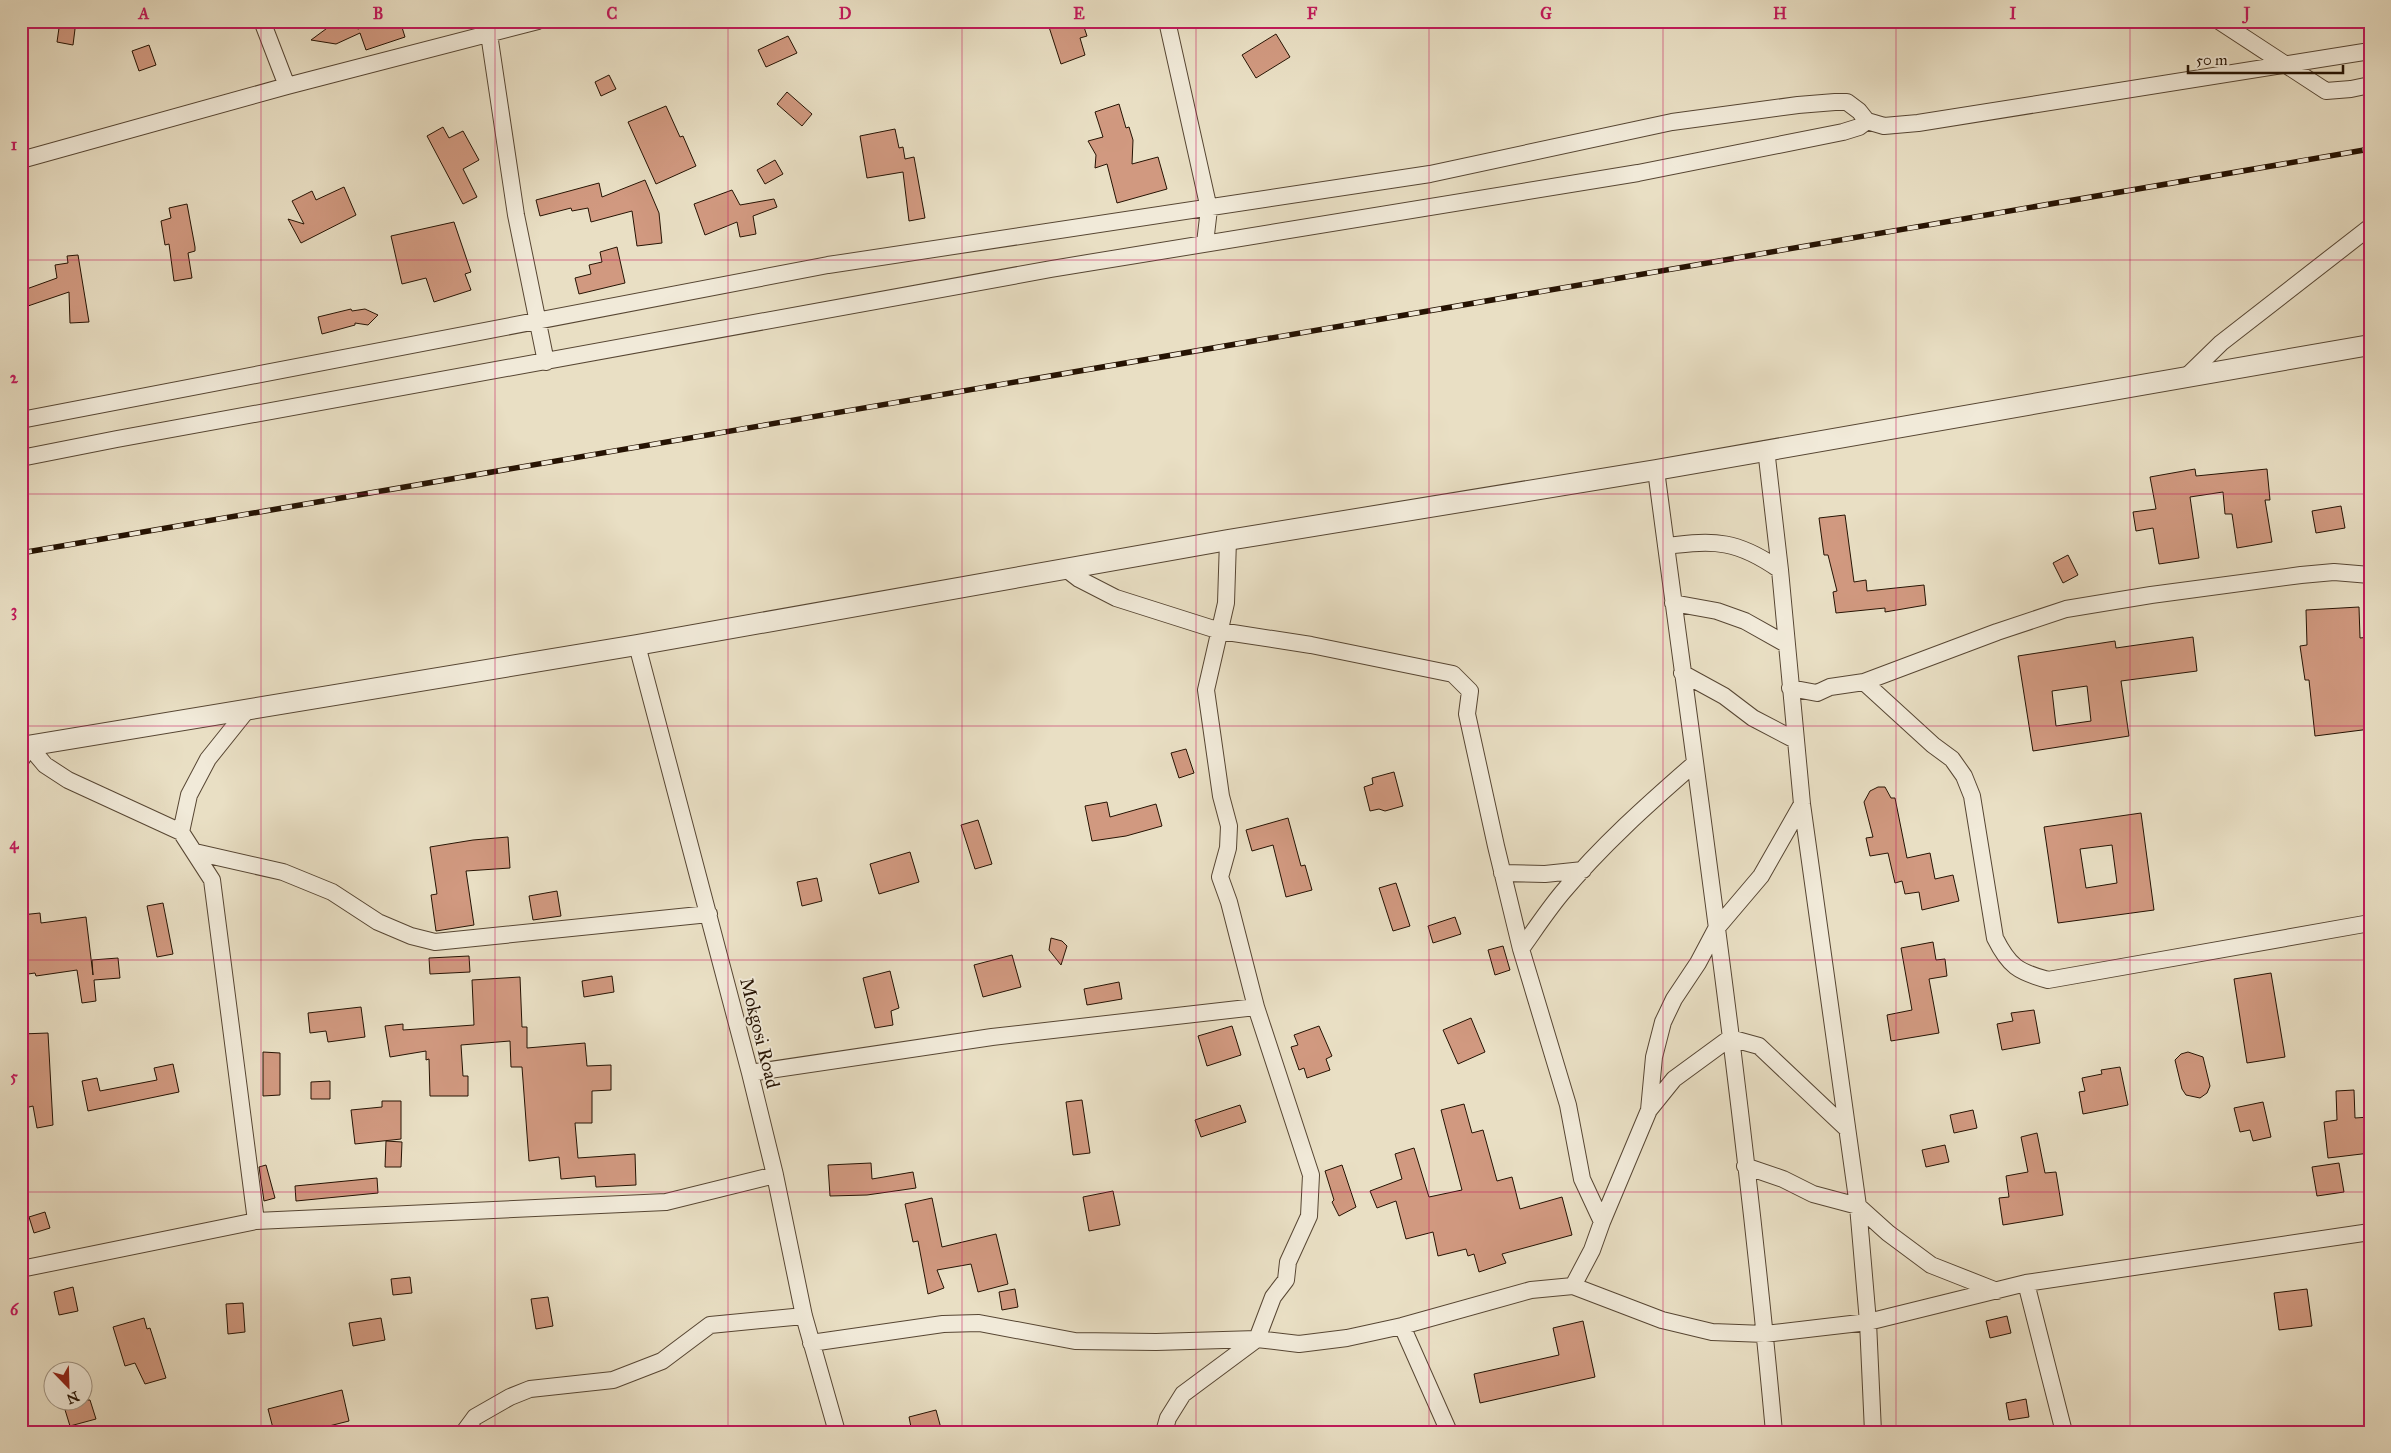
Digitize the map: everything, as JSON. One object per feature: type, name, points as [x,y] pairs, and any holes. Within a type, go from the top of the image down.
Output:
[{"type":"street","points":[[262,21],[287,86]]},
{"type":"street","points":[[21,160],[287,86],[538,21]]},
{"type":"street","points":[[1167,21],[1209,209],[1205,243]]},
{"type":"street","points":[[2219,21],[2326,91],[2370,85]]},
{"type":"street","points":[[489,34],[516,215],[546,362]]},
{"type":"street","points":[[21,420],[120,403],[537,320],[828,265],[1209,209],[1430,174],[1672,122],[1798,105],[1847,102],[1859,111],[1867,121],[1884,126],[1918,123],[2370,50]]},
{"type":"street","points":[[21,458],[117,439],[1205,243],[1638,173],[1843,132],[1859,127],[1867,121]]},
{"type":"street","points":[[2184,379],[2221,342],[2370,227]]},
{"type":"street","points":[[24,751],[248,709],[637,645],[1228,540],[1656,470],[1766,449],[2184,379],[2370,345]]},
{"type":"street","points":[[1766,449],[1780,570],[1802,804],[1858,1206],[1868,1322],[1873,1432]]},
{"type":"street","points":[[1656,470],[1730,1038],[1765,1334],[1774,1432]]},
{"type":"street","points":[[1164,1432],[1168,1418],[1183,1394],[1257,1339],[1273,1297],[1286,1280],[1288,1262],[1309,1216],[1311,1175],[1256,1007],[1229,902],[1220,877],[1228,848],[1229,826],[1221,796],[1206,690],[1226,603],[1228,540]]},
{"type":"street","points":[[1666,546],[1703,542],[1734,546],[1756,553],[1780,570]]},
{"type":"street","points":[[1066,569],[1079,579],[1116,598],[1220,631],[1311,645],[1453,674],[1470,691],[1468,714],[1502,873],[1521,949],[1568,1105],[1582,1179],[1602,1222]]},
{"type":"street","points":[[1790,688],[1817,693],[1830,687],[1864,682],[1997,632],[2066,610],[2151,595],[2302,575],[2334,572],[2370,575]]},
{"type":"street","points":[[1673,603],[1717,611],[1786,644]]},
{"type":"street","name":"Mokgosi Road","points":[[637,645],[750,1073],[775,1175],[804,1316],[837,1432]]},
{"type":"street","points":[[1682,673],[1724,696],[1753,718],[1795,740]]},
{"type":"street","points":[[1864,682],[1933,745],[1952,758],[1964,776],[1972,796],[1995,938],[2003,954],[2016,969],[2048,980],[2069,978],[2370,923]]},
{"type":"street","points":[[181,832],[189,795],[208,759],[248,709]]},
{"type":"street","points":[[24,751],[68,780],[181,832],[212,880],[256,1221]]},
{"type":"street","points":[[1521,949],[1561,894],[1583,870],[1651,801],[1694,764]]},
{"type":"street","points":[[1649,1110],[1654,1057],[1663,1022],[1674,999],[1698,963],[1716,929],[1761,876],[1802,804]]},
{"type":"street","points":[[195,852],[283,872],[332,892],[378,922],[411,936],[435,942],[709,914]]},
{"type":"street","points":[[1502,873],[1545,874],[1583,870]]},
{"type":"street","points":[[750,1073],[992,1037],[1256,1007]]},
{"type":"street","points":[[1730,1038],[1759,1046],[1847,1129]]},
{"type":"street","points":[[1573,1286],[1592,1250],[1649,1110],[1674,1079],[1730,1038]]},
{"type":"street","points":[[1745,1166],[1784,1179],[1813,1194],[1858,1206],[1888,1233],[1931,1264],[1997,1291]]},
{"type":"street","points":[[21,1269],[256,1221],[666,1202],[775,1175]]},
{"type":"street","points":[[811,1343],[943,1324],[979,1323],[1075,1341],[1156,1342],[1257,1339],[1299,1344],[1347,1338],[1402,1326],[1530,1290],[1573,1286],[1662,1320],[1704,1330],[1765,1334],[1868,1322],[2026,1284],[2370,1232]]},
{"type":"street","points":[[2026,1284],[2064,1432]]},
{"type":"street","points":[[464,1432],[475,1417],[510,1397],[530,1389],[613,1380],[662,1362],[710,1325],[804,1316]]},
{"type":"street","points":[[1402,1326],[1449,1432]]},
{"type":"building","points":[[60,21],[76,21],[73,45],[57,42]]},
{"type":"building","points":[[356,21],[400,21],[405,37],[366,50],[360,33],[336,44],[311,40],[334,23],[359,29]]},
{"type":"building","points":[[1068,21],[1082,21],[1087,36],[1080,38],[1085,55],[1061,64],[1049,27]]},
{"type":"building","points":[[1276,34],[1290,57],[1256,78],[1242,55]]},
{"type":"building","points":[[788,36],[797,53],[766,67],[758,50]]},
{"type":"building","points":[[149,45],[156,65],[139,71],[132,51]]},
{"type":"building","points":[[609,75],[616,89],[601,96],[595,82]]},
{"type":"building","points":[[787,92],[812,114],[802,126],[777,104]]},
{"type":"building","points":[[1119,104],[1126,128],[1129,127],[1133,140],[1132,164],[1158,157],[1167,189],[1117,203],[1107,164],[1095,168],[1096,155],[1088,141],[1103,137],[1095,112]]},
{"type":"building","points":[[666,106],[680,137],[683,136],[696,166],[656,184],[628,122]]},
{"type":"building","points":[[443,127],[449,138],[463,131],[479,160],[463,169],[477,197],[463,204],[427,136]]},
{"type":"building","points":[[895,129],[899,148],[903,147],[905,159],[914,157],[925,218],[909,221],[903,172],[867,178],[860,136]]},
{"type":"building","points":[[775,160],[783,174],[765,184],[757,170]]},
{"type":"building","points":[[645,180],[659,213],[662,243],[637,246],[632,211],[591,222],[588,208],[572,211],[571,208],[540,216],[536,200],[599,183],[602,197]]},
{"type":"building","points":[[344,187],[356,215],[301,243],[288,219],[304,224],[292,201],[312,191],[316,200]]},
{"type":"building","points":[[732,190],[740,205],[774,199],[777,207],[753,216],[756,234],[740,237],[737,222],[705,235],[694,204]]},
{"type":"building","points":[[187,204],[195,247],[195,251],[188,253],[192,278],[174,281],[169,244],[165,245],[161,221],[171,218],[169,208]]},
{"type":"building","points":[[454,222],[471,272],[465,274],[471,290],[434,302],[426,278],[402,284],[391,236]]},
{"type":"building","points":[[617,247],[625,283],[579,294],[575,278],[591,274],[589,265],[602,262],[600,252]]},
{"type":"building","points":[[78,255],[89,322],[70,323],[69,292],[25,307],[21,291],[57,278],[55,265],[68,263],[67,256]]},
{"type":"building","points":[[351,309],[352,311],[365,309],[378,315],[368,325],[355,323],[355,325],[322,334],[318,317]]},
{"type":"building","points":[[2195,469],[2196,476],[2267,469],[2270,500],[2265,500],[2272,542],[2237,548],[2232,514],[2225,514],[2223,492],[2190,497],[2199,558],[2159,564],[2153,528],[2136,531],[2133,512],[2156,509],[2150,477]]},
{"type":"building","points":[[2341,506],[2345,528],[2316,533],[2312,511]]},
{"type":"building","points":[[1845,515],[1854,582],[1866,580],[1867,591],[1924,585],[1926,605],[1885,612],[1885,608],[1836,613],[1833,592],[1837,591],[1828,555],[1824,555],[1819,518]]},
{"type":"building","points":[[2068,555],[2078,575],[2063,583],[2053,563]]},
{"type":"building","points":[[2359,607],[2360,638],[2370,637],[2370,729],[2315,736],[2309,680],[2305,680],[2300,646],[2307,645],[2306,610]]},
{"type":"building","points":[[2193,637],[2197,671],[2121,681],[2129,736],[2033,751],[2018,656],[2115,641],[2116,648]],"holes":[[[2087,686],[2091,721],[2056,726],[2052,691]]]},
{"type":"building","points":[[1186,749],[1194,773],[1179,778],[1171,753]]},
{"type":"building","points":[[1394,772],[1403,806],[1385,811],[1379,809],[1370,811],[1364,787],[1373,784],[1372,778]]},
{"type":"building","points":[[1878,787],[1885,787],[1891,798],[1895,798],[1907,858],[1930,853],[1935,879],[1953,875],[1959,901],[1922,910],[1919,892],[1905,894],[1902,881],[1895,883],[1888,853],[1870,856],[1866,838],[1873,837],[1864,802],[1870,791]]},
{"type":"building","points":[[1107,802],[1110,817],[1156,804],[1162,826],[1126,836],[1092,841],[1085,806]]},
{"type":"building","points":[[2141,813],[2154,910],[2058,923],[2044,827]],"holes":[[[2112,845],[2117,883],[2086,888],[2080,849]]]},
{"type":"building","points":[[1288,818],[1301,866],[1305,865],[1312,890],[1286,897],[1273,845],[1252,851],[1246,830]]},
{"type":"building","points":[[978,820],[992,864],[975,869],[961,825]]},
{"type":"building","points":[[508,837],[510,868],[466,871],[474,925],[436,931],[431,895],[437,894],[430,847]]},
{"type":"building","points":[[910,852],[919,882],[879,894],[870,864]]},
{"type":"building","points":[[817,878],[822,901],[802,906],[797,882]]},
{"type":"building","points":[[1396,883],[1410,926],[1393,931],[1379,888]]},
{"type":"building","points":[[557,891],[561,916],[533,920],[529,896]]},
{"type":"building","points":[[163,903],[173,954],[157,957],[147,906]]},
{"type":"building","points":[[40,913],[41,923],[86,917],[93,975],[92,960],[118,958],[120,978],[94,980],[96,1001],[82,1003],[77,970],[36,976],[35,973],[21,975],[21,915]]},
{"type":"building","points":[[1455,917],[1461,934],[1433,943],[1428,926]]},
{"type":"building","points":[[1051,938],[1062,941],[1067,946],[1061,965],[1049,950]]},
{"type":"building","points":[[1933,942],[1936,960],[1945,959],[1947,976],[1929,979],[1939,1033],[1891,1041],[1887,1015],[1912,1010],[1901,948]]},
{"type":"building","points":[[1503,946],[1510,970],[1495,975],[1488,950]]},
{"type":"building","points":[[1012,955],[1021,987],[983,997],[974,965]]},
{"type":"building","points":[[469,956],[470,972],[430,974],[429,958]]},
{"type":"building","points":[[890,971],[899,1008],[891,1011],[893,1025],[875,1028],[863,978]]},
{"type":"building","points":[[2271,973],[2285,1057],[2247,1063],[2234,979]]},
{"type":"building","points":[[612,976],[614,992],[584,997],[582,981]]},
{"type":"building","points":[[520,977],[522,1027],[527,1027],[527,1048],[585,1043],[587,1066],[611,1065],[611,1090],[592,1091],[592,1123],[575,1123],[578,1158],[635,1154],[636,1185],[596,1187],[595,1176],[561,1179],[559,1157],[529,1161],[522,1067],[511,1067],[510,1041],[461,1045],[463,1076],[468,1076],[468,1096],[430,1096],[429,1059],[426,1060],[426,1051],[390,1057],[385,1026],[403,1024],[403,1030],[474,1025],[472,980]]},
{"type":"building","points":[[1119,982],[1122,999],[1087,1005],[1084,989]]},
{"type":"building","points":[[361,1007],[365,1037],[328,1042],[326,1031],[310,1033],[308,1013]]},
{"type":"building","points":[[2034,1010],[2040,1043],[2002,1050],[1997,1024],[2013,1021],[2011,1013]]},
{"type":"building","points":[[1471,1018],[1485,1052],[1458,1064],[1443,1030]]},
{"type":"building","points":[[1232,1026],[1241,1055],[1207,1066],[1198,1036]]},
{"type":"building","points":[[1319,1026],[1332,1056],[1326,1059],[1330,1070],[1307,1078],[1304,1068],[1299,1070],[1291,1047],[1298,1045],[1294,1035]]},
{"type":"building","points":[[48,1033],[53,1125],[37,1128],[33,1106],[21,1109],[21,1034]]},
{"type":"building","points":[[263,1052],[280,1053],[280,1095],[263,1096]]},
{"type":"building","points":[[2188,1052],[2203,1057],[2210,1086],[2207,1093],[2200,1098],[2186,1095],[2182,1089],[2175,1060],[2181,1054]]},
{"type":"building","points":[[173,1064],[179,1092],[88,1111],[82,1081],[97,1078],[100,1091],[157,1080],[154,1068]]},
{"type":"building","points":[[2120,1067],[2128,1105],[2083,1114],[2079,1092],[2085,1091],[2082,1078],[2102,1074],[2101,1070]]},
{"type":"building","points":[[330,1081],[330,1099],[311,1099],[311,1082]]},
{"type":"building","points":[[2354,1090],[2355,1118],[2370,1117],[2370,1153],[2328,1158],[2324,1122],[2337,1120],[2336,1091]]},
{"type":"building","points":[[1082,1100],[1090,1153],[1073,1155],[1066,1102]]},
{"type":"building","points":[[382,1101],[401,1101],[401,1139],[355,1144],[351,1110],[382,1107]]},
{"type":"building","points":[[2263,1102],[2271,1137],[2253,1141],[2250,1130],[2240,1132],[2234,1108]]},
{"type":"building","points":[[1464,1104],[1472,1133],[1483,1130],[1497,1181],[1512,1177],[1520,1209],[1562,1197],[1572,1235],[1502,1254],[1506,1263],[1479,1272],[1474,1254],[1468,1256],[1466,1249],[1438,1256],[1433,1232],[1406,1239],[1396,1201],[1377,1208],[1370,1191],[1402,1179],[1395,1154],[1414,1148],[1429,1197],[1462,1190],[1441,1110]]},
{"type":"building","points":[[1240,1105],[1246,1122],[1201,1137],[1195,1120]]},
{"type":"building","points":[[1973,1110],[1977,1128],[1954,1133],[1950,1115]]},
{"type":"building","points":[[2037,1133],[2045,1173],[2056,1172],[2063,1215],[2003,1225],[1999,1198],[2009,1197],[2006,1176],[2028,1172],[2021,1137]]},
{"type":"building","points":[[386,1141],[402,1142],[401,1167],[385,1167]]},
{"type":"building","points":[[1945,1145],[1949,1162],[1926,1167],[1922,1150]]},
{"type":"building","points":[[871,1163],[872,1179],[913,1172],[916,1188],[867,1195],[830,1196],[828,1165]]},
{"type":"building","points":[[2339,1163],[2344,1192],[2317,1196],[2312,1167]]},
{"type":"building","points":[[266,1165],[275,1198],[264,1201],[259,1167]]},
{"type":"building","points":[[1342,1165],[1356,1207],[1339,1216],[1332,1202],[1334,1200],[1325,1171]]},
{"type":"building","points":[[377,1178],[378,1193],[296,1201],[295,1186]]},
{"type":"building","points":[[1113,1191],[1120,1225],[1089,1231],[1083,1197]]},
{"type":"building","points":[[932,1198],[942,1247],[996,1234],[1008,1284],[978,1292],[971,1264],[937,1270],[944,1288],[928,1294],[918,1241],[913,1242],[905,1204]]},
{"type":"building","points":[[45,1212],[50,1228],[34,1233],[29,1217]]},
{"type":"building","points":[[410,1277],[412,1293],[393,1295],[391,1279]]},
{"type":"building","points":[[73,1287],[78,1311],[59,1315],[54,1292]]},
{"type":"building","points":[[1015,1289],[1018,1307],[1002,1310],[999,1292]]},
{"type":"building","points":[[2307,1289],[2312,1326],[2279,1330],[2274,1293]]},
{"type":"building","points":[[548,1297],[553,1326],[536,1329],[531,1299]]},
{"type":"building","points":[[243,1303],[245,1332],[228,1334],[226,1304]]},
{"type":"building","points":[[2007,1316],[2011,1333],[1990,1338],[1986,1321]]},
{"type":"building","points":[[144,1318],[147,1329],[150,1328],[166,1378],[145,1384],[135,1363],[125,1366],[113,1327]]},
{"type":"building","points":[[381,1318],[385,1340],[353,1346],[349,1323]]},
{"type":"building","points":[[1583,1321],[1595,1377],[1480,1403],[1474,1374],[1559,1355],[1553,1328]]},
{"type":"building","points":[[342,1390],[349,1421],[305,1432],[274,1432],[268,1409]]},
{"type":"building","points":[[2026,1399],[2029,1417],[2009,1420],[2006,1403]]},
{"type":"building","points":[[92,1406],[96,1419],[70,1426],[65,1410],[92,1410]]},
{"type":"building","points":[[936,1410],[942,1432],[912,1432],[909,1417]]},
{"type":"railway","points":[[21,553],[2370,149]]}]
